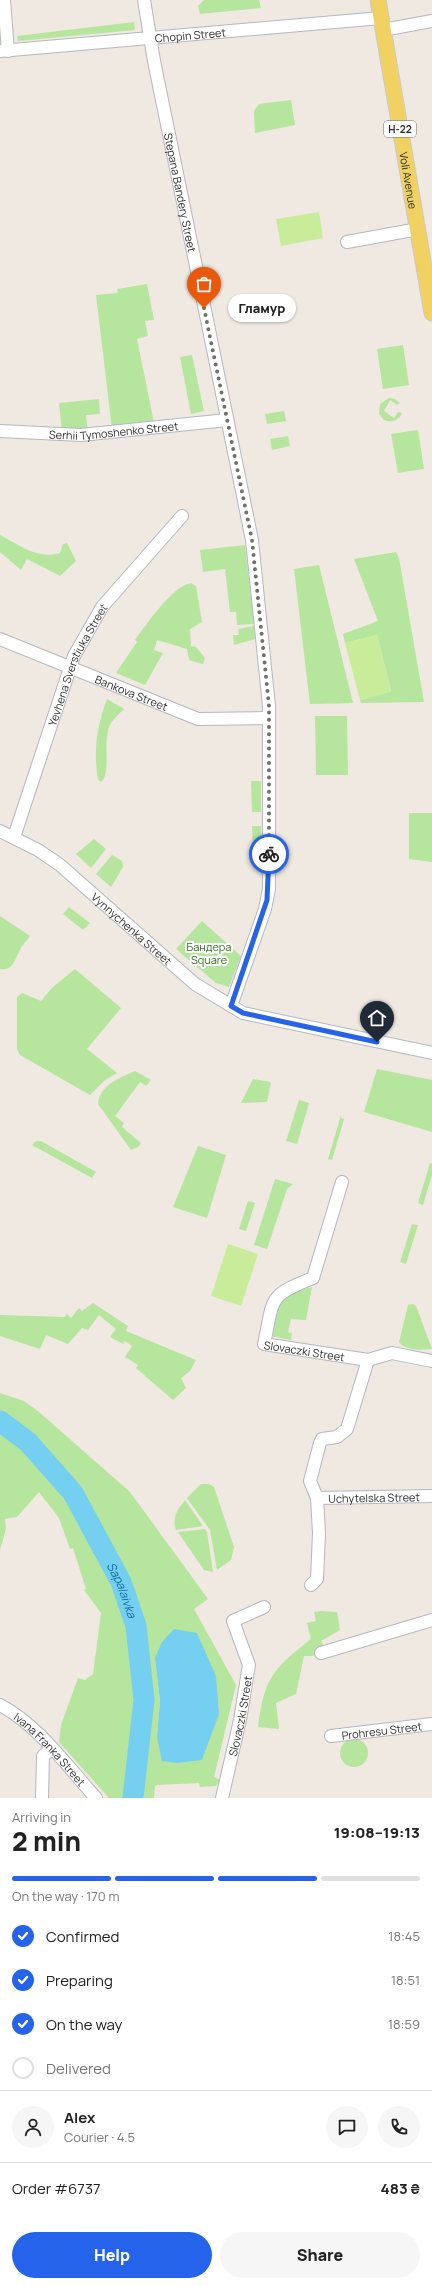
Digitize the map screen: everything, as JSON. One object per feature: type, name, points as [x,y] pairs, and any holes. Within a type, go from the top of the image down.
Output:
[{"type":"main road","name":"Voli Avenue","points":[[378,0],[432,312]]},
{"type":"street","points":[[4,0],[4,51]]},
{"type":"street","name":"Stepana Bandery Street","points":[[144,0],[150,39],[252,540],[265,654],[269,718],[267,900],[231,1006]]},
{"type":"street","name":"Chopin Street","points":[[4,51],[150,39],[432,21]]},
{"type":"street","points":[[347,242],[418,229]]},
{"type":"street","name":"Serhii Tymoshenko Street","points":[[0,431],[81,435],[227,420]]},
{"type":"street","name":"Yevhena Sverstiuka Street","points":[[14,836],[70,666],[102,607],[182,516]]},
{"type":"street","name":"Bankova Street","points":[[0,639],[198,719],[269,718]]},
{"type":"street","name":"Vynnychenka Street","points":[[0,831],[14,836],[60,865],[195,984],[243,1013],[432,1053]]},
{"type":"street","name":"Slovaczki Street","points":[[342,1182],[312,1278],[286,1289],[274,1299],[264,1344],[368,1360],[392,1353],[432,1361]]},
{"type":"street","points":[[311,1585],[317,1580],[318,1573],[317,1498],[310,1481],[322,1439],[343,1434],[347,1429],[368,1360]]},
{"type":"street","name":"Uchytelska Street","points":[[317,1498],[432,1496]]},
{"type":"street","name":"Slovaczki Street","points":[[222,1798],[240,1720],[249,1665],[233,1621],[264,1607]]},
{"type":"street","points":[[321,1653],[432,1620]]},
{"type":"street","name":"Ivana Franka Street","points":[[0,1705],[14,1712],[51,1749],[96,1798]]},
{"type":"street","name":"Prohresu Street","points":[[331,1736],[432,1724]]},
{"type":"street","points":[[42,1798],[43,1756],[51,1749]]},
{"type":"green space","points":[[204,0],[259,0],[261,8],[200,14],[198,6]]},
{"type":"green space","points":[[134,22],[135,30],[18,41],[17,36]]},
{"type":"green space","points":[[291,100],[295,125],[255,133],[254,111],[259,104]]},
{"type":"green space","points":[[319,212],[323,238],[281,246],[276,219]]},
{"type":"green space","points":[[147,284],[154,320],[145,321],[148,336],[137,339],[154,423],[112,429],[96,295],[118,293],[117,289]]},
{"type":"green space","points":[[403,345],[409,385],[383,389],[377,349]]},
{"type":"green space","points":[[192,355],[204,411],[191,414],[180,357]]},
{"type":"green space","points":[[389,398],[395,399],[400,403],[397,405],[390,400],[384,411],[394,418],[398,412],[402,413],[397,420],[384,420],[379,414],[380,404]]},
{"type":"green space","points":[[99,399],[100,414],[86,415],[88,432],[62,433],[59,403]]},
{"type":"green space","points":[[284,411],[286,421],[267,424],[265,414]]},
{"type":"green space","points":[[418,430],[424,469],[398,473],[391,434]]},
{"type":"green space","points":[[288,436],[290,446],[272,450],[270,439]]},
{"type":"green space","points":[[0,535],[22,547],[44,555],[60,553],[63,544],[67,543],[76,561],[60,576],[27,559],[21,570],[0,552]]},
{"type":"green space","points":[[245,545],[254,624],[237,625],[236,612],[230,612],[225,569],[203,572],[200,550]]},
{"type":"green space","points":[[396,552],[399,558],[424,702],[361,703],[360,700],[391,691],[377,635],[345,643],[343,634],[378,621],[354,559]]},
{"type":"green space","points":[[319,565],[353,703],[310,704],[294,569]]},
{"type":"green space","points":[[191,583],[196,586],[202,622],[190,629],[191,646],[196,647],[205,658],[203,664],[189,660],[187,649],[157,640],[154,650],[163,653],[145,685],[116,673],[137,642],[135,640],[160,607],[176,591]]},
{"type":"green space","points":[[254,626],[255,639],[234,645],[233,635],[239,635],[238,629]]},
{"type":"green space","points":[[377,635],[391,692],[360,700],[345,643]]},
{"type":"green space","points":[[107,699],[124,709],[110,725],[108,731],[107,764],[104,778],[101,782],[98,779],[96,749],[98,729]]},
{"type":"green space","points":[[315,716],[347,716],[348,775],[316,775]]},
{"type":"green space","points":[[251,781],[261,781],[261,812],[252,812]]},
{"type":"green space","points":[[409,813],[432,813],[432,862],[409,859]]},
{"type":"green space","points":[[252,826],[261,826],[260,858],[253,858]]},
{"type":"green space","points":[[94,839],[106,849],[91,868],[76,854]]},
{"type":"green space","points":[[112,855],[122,861],[123,867],[111,887],[96,874]]},
{"type":"green space","points":[[69,907],[90,923],[83,930],[63,914]]},
{"type":"green space","points":[[0,916],[30,936],[21,948],[12,965],[4,969],[0,969]]},
{"type":"green space","name":"Бандера Square","points":[[202,921],[241,956],[229,987],[216,983],[176,949]]},
{"type":"green space","points":[[75,969],[121,1008],[87,1049],[117,1073],[105,1080],[90,1095],[20,1055],[17,1049],[17,997],[22,993],[41,1001],[52,988]]},
{"type":"green space","points":[[377,1069],[432,1080],[432,1132],[364,1112]]},
{"type":"green space","points":[[135,1071],[151,1080],[146,1086],[140,1082],[115,1116],[124,1123],[122,1127],[141,1143],[138,1147],[131,1150],[98,1104],[102,1092],[106,1087]]},
{"type":"green space","points":[[253,1079],[271,1082],[267,1102],[241,1103]]},
{"type":"green space","points":[[299,1100],[309,1103],[297,1144],[286,1141]]},
{"type":"green space","points":[[341,1115],[341,1118],[344,1119],[332,1160],[328,1159]]},
{"type":"green space","points":[[36,1141],[41,1141],[96,1172],[92,1178],[32,1145]]},
{"type":"green space","points":[[198,1146],[226,1155],[207,1218],[173,1207]]},
{"type":"green space","points":[[430,1163],[432,1164],[432,1175],[423,1205],[418,1203]]},
{"type":"green space","points":[[275,1179],[293,1184],[287,1189],[267,1249],[254,1245]]},
{"type":"green space","points":[[248,1201],[255,1203],[246,1231],[239,1229]]},
{"type":"green space","points":[[412,1224],[418,1225],[406,1264],[400,1262]]},
{"type":"green space","points":[[228,1244],[258,1254],[241,1306],[211,1296]]},
{"type":"green space","points":[[312,1287],[306,1320],[291,1319],[288,1332],[292,1333],[291,1340],[270,1336],[275,1315],[281,1302],[292,1294]]},
{"type":"green space","points":[[93,1303],[128,1326],[126,1331],[196,1360],[190,1371],[181,1378],[186,1388],[173,1400],[136,1368],[138,1365],[125,1357],[132,1346],[125,1341],[123,1344],[110,1337],[116,1329],[99,1315],[88,1330],[82,1328],[68,1344],[46,1335],[40,1349],[0,1336],[0,1315],[65,1317],[67,1314],[71,1318],[79,1308],[82,1311]]},
{"type":"green space","points":[[413,1304],[416,1306],[432,1349],[419,1350],[409,1348],[405,1347],[399,1342],[408,1305]]},
{"type":"green space","points":[[0,1393],[24,1401],[39,1412],[130,1492],[208,1599],[194,1609],[236,1685],[214,1777],[220,1780],[216,1786],[200,1787],[199,1783],[158,1785],[155,1786],[154,1798],[144,1798],[144,1775],[129,1774],[126,1798],[109,1798],[59,1742],[61,1725],[78,1678],[85,1680],[93,1674],[101,1613],[84,1590],[86,1589],[73,1548],[70,1549],[59,1518],[39,1492],[17,1517],[5,1519],[6,1529],[0,1550]],"holes":[[[207,1657],[216,1676],[157,1737],[160,1701],[155,1658]]]},
{"type":"green space","points":[[201,1484],[209,1484],[214,1487],[234,1547],[231,1560],[217,1570],[210,1530],[187,1498]]},
{"type":"green space","points":[[185,1500],[203,1526],[176,1530],[175,1517]]},
{"type":"green space","points":[[205,1529],[207,1532],[213,1572],[204,1570],[178,1532]]},
{"type":"green space","points":[[314,1612],[337,1612],[340,1630],[321,1641],[324,1646],[313,1656],[304,1656],[296,1694],[276,1703],[279,1729],[258,1727],[264,1697],[272,1676],[287,1659],[311,1639],[307,1623],[316,1621]]},
{"type":"green space","points":[[354,1739],[364,1743],[368,1753],[364,1763],[354,1767],[344,1763],[340,1753],[344,1743]]},
{"type":"water","points":[[174,1629],[197,1633],[216,1676],[219,1714],[202,1760],[177,1763],[162,1761],[157,1737],[160,1701],[155,1658],[162,1642]]},
{"type":"waterway","name":"Sapalaivka","points":[[0,1421],[28,1442],[73,1493],[121,1582],[136,1626],[144,1700],[133,1798]]},
{"type":"way so far","points":[[204,308],[252,540],[265,654],[269,706],[269,854]]},
{"type":"place","name":"Гламур","points":[[204,308]]},
{"type":"route","points":[[269,854],[269,889],[265,910],[231,1006],[243,1013],[377,1042]]}]
